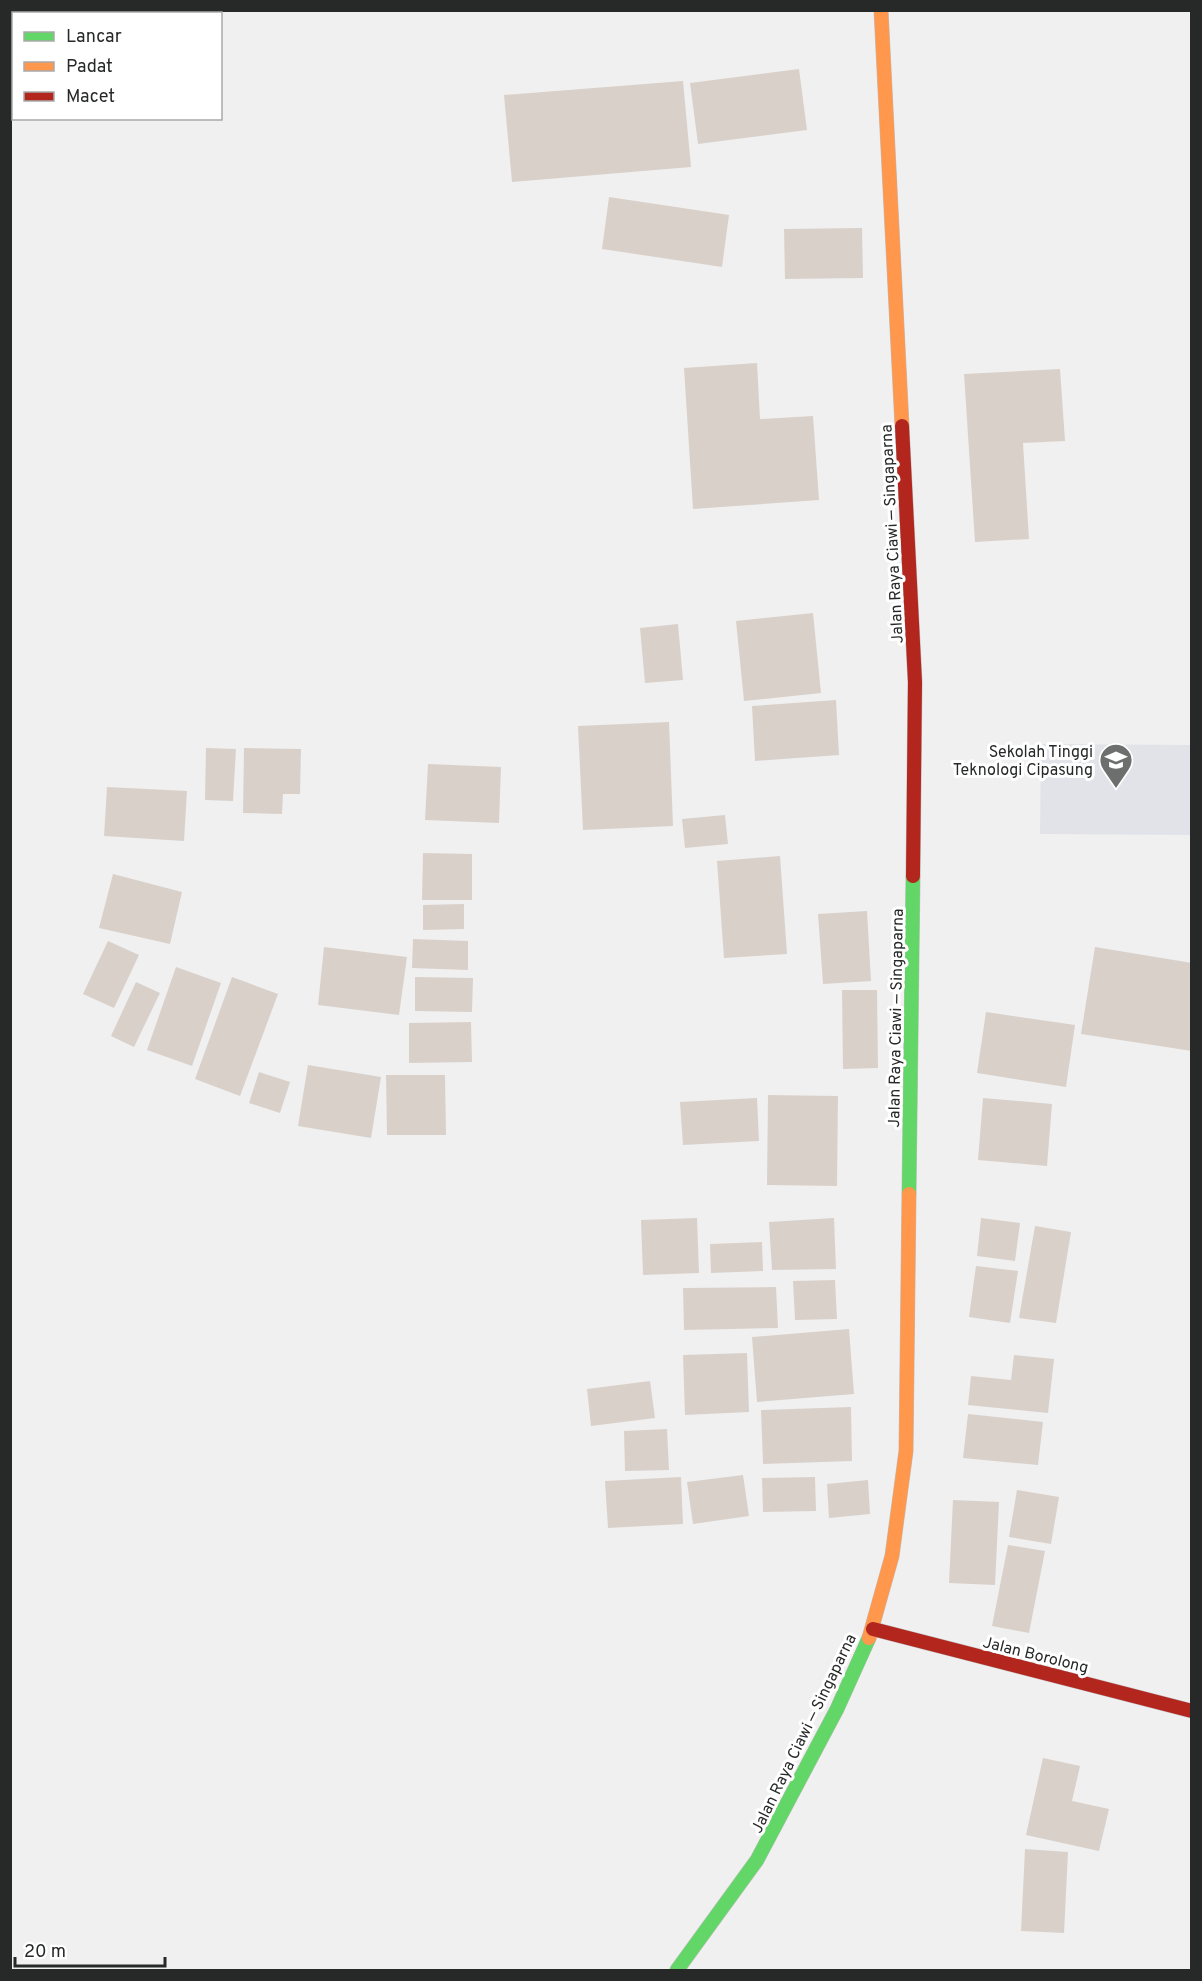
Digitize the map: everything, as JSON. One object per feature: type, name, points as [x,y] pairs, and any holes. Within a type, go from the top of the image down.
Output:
[{"type":"main road","name":"Jalan Raya Ciawi — Singaparna","points":[[677,1971],[758,1860],[837,1709],[873,1629],[892,1556],[906,1451],[915,682],[881,10]]},
{"type":"main road","name":"Jalan Borolong","points":[[873,1629],[1191,1711]]},
{"type":"shaded area","name":"Sekolah Tinggi Teknologi Cipasung","points":[[1041,744],[1191,745],[1191,835],[1040,834]]},
{"type":"building","points":[[799,69],[807,130],[698,144],[690,83]]},
{"type":"building","points":[[683,81],[691,167],[512,182],[504,95]]},
{"type":"building","points":[[609,197],[729,215],[722,267],[602,249]]},
{"type":"building","points":[[862,228],[863,278],[785,279],[784,229]]},
{"type":"building","points":[[757,363],[760,419],[813,416],[819,500],[693,509],[684,368]]},
{"type":"building","points":[[1060,369],[1065,441],[1023,443],[1029,539],[975,542],[964,374]]},
{"type":"building","points":[[813,613],[821,693],[744,701],[736,621]]},
{"type":"building","points":[[678,624],[683,680],[645,683],[640,628]]},
{"type":"building","points":[[836,700],[839,755],[755,761],[752,706]]},
{"type":"building","points":[[669,722],[673,826],[583,830],[578,726]]},
{"type":"building","points":[[206,748],[236,749],[233,801],[205,800]]},
{"type":"building","points":[[244,748],[301,749],[300,794],[283,794],[282,814],[243,813]]},
{"type":"building","points":[[428,764],[501,767],[499,823],[425,820]]},
{"type":"building","points":[[107,787],[187,791],[184,841],[104,836]]},
{"type":"building","points":[[725,815],[728,844],[685,848],[682,819]]},
{"type":"building","points":[[423,853],[472,854],[472,900],[422,900]]},
{"type":"building","points":[[780,856],[787,954],[724,958],[717,861]]},
{"type":"building","points":[[113,874],[182,892],[170,944],[99,928]]},
{"type":"building","points":[[464,904],[464,929],[423,930],[423,905]]},
{"type":"building","points":[[867,911],[871,981],[823,984],[818,914]]},
{"type":"building","points":[[413,939],[468,941],[468,970],[412,968]]},
{"type":"building","points":[[108,941],[139,955],[114,1008],[83,994]]},
{"type":"building","points":[[324,947],[407,957],[399,1015],[318,1005]]},
{"type":"building","points":[[1095,947],[1192,963],[1192,1051],[1081,1034]]},
{"type":"building","points":[[176,967],[221,983],[192,1066],[147,1050]]},
{"type":"building","points":[[232,977],[278,994],[240,1096],[195,1079]]},
{"type":"building","points":[[415,977],[473,978],[472,1012],[415,1011]]},
{"type":"building","points":[[136,982],[160,993],[134,1047],[111,1036]]},
{"type":"building","points":[[842,990],[877,990],[878,1068],[843,1069]]},
{"type":"building","points":[[986,1012],[1075,1025],[1066,1087],[977,1073]]},
{"type":"building","points":[[471,1022],[472,1062],[409,1063],[409,1023]]},
{"type":"building","points":[[308,1065],[381,1077],[371,1138],[298,1126]]},
{"type":"building","points":[[259,1072],[290,1082],[280,1113],[249,1103]]},
{"type":"building","points":[[386,1075],[445,1075],[446,1135],[387,1135]]},
{"type":"building","points":[[768,1095],[838,1096],[837,1186],[767,1185]]},
{"type":"building","points":[[757,1098],[759,1141],[683,1145],[680,1102]]},
{"type":"building","points":[[983,1098],[1052,1104],[1047,1166],[978,1160]]},
{"type":"building","points":[[697,1218],[699,1273],[643,1275],[641,1220]]},
{"type":"building","points":[[834,1218],[836,1269],[772,1270],[769,1222]]},
{"type":"building","points":[[981,1218],[1020,1223],[1015,1261],[977,1256]]},
{"type":"building","points":[[1035,1226],[1071,1232],[1056,1323],[1019,1318]]},
{"type":"building","points":[[762,1242],[763,1271],[711,1273],[710,1244]]},
{"type":"building","points":[[976,1266],[1018,1271],[1010,1323],[969,1317]]},
{"type":"building","points":[[835,1280],[837,1319],[795,1320],[793,1281]]},
{"type":"building","points":[[776,1287],[778,1328],[684,1330],[683,1288]]},
{"type":"building","points":[[849,1329],[854,1394],[757,1402],[752,1337]]},
{"type":"building","points":[[747,1353],[749,1412],[685,1415],[683,1355]]},
{"type":"building","points":[[1014,1355],[1054,1359],[1048,1413],[968,1405],[971,1376],[1011,1380]]},
{"type":"building","points":[[650,1381],[655,1418],[591,1426],[587,1389]]},
{"type":"building","points":[[851,1407],[852,1461],[763,1464],[761,1410]]},
{"type":"building","points":[[968,1414],[1043,1422],[1038,1465],[963,1458]]},
{"type":"building","points":[[667,1429],[669,1470],[625,1471],[624,1431]]},
{"type":"building","points":[[743,1475],[749,1516],[693,1524],[687,1482]]},
{"type":"building","points":[[681,1477],[683,1524],[608,1528],[605,1481]]},
{"type":"building","points":[[815,1477],[816,1511],[763,1512],[762,1478]]},
{"type":"building","points":[[868,1480],[870,1514],[829,1518],[827,1484]]},
{"type":"building","points":[[1017,1490],[1059,1497],[1051,1544],[1009,1537]]},
{"type":"building","points":[[953,1500],[999,1502],[995,1585],[949,1583]]},
{"type":"building","points":[[1008,1545],[1045,1551],[1029,1633],[992,1626]]},
{"type":"building","points":[[1043,1758],[1080,1766],[1072,1801],[1109,1809],[1099,1851],[1026,1835]]},
{"type":"building","points":[[1025,1849],[1068,1852],[1064,1933],[1021,1931]]},
{"type":"traffic: fast","points":[[909,1194],[913,876]]},
{"type":"traffic: fast","points":[[677,1970],[757,1860],[837,1709],[869,1638]]},
{"type":"traffic: slow","points":[[881,10],[902,426]]},
{"type":"traffic: slow","points":[[869,1638],[892,1556],[906,1451],[909,1194]]},
{"type":"traffic: jam","points":[[902,426],[915,682],[913,876]]},
{"type":"traffic: jam","points":[[873,1629],[1192,1711]]},
{"type":"place","name":"Sekolah Tinggi Teknologi Cipasung","points":[[1116,789]]}]
